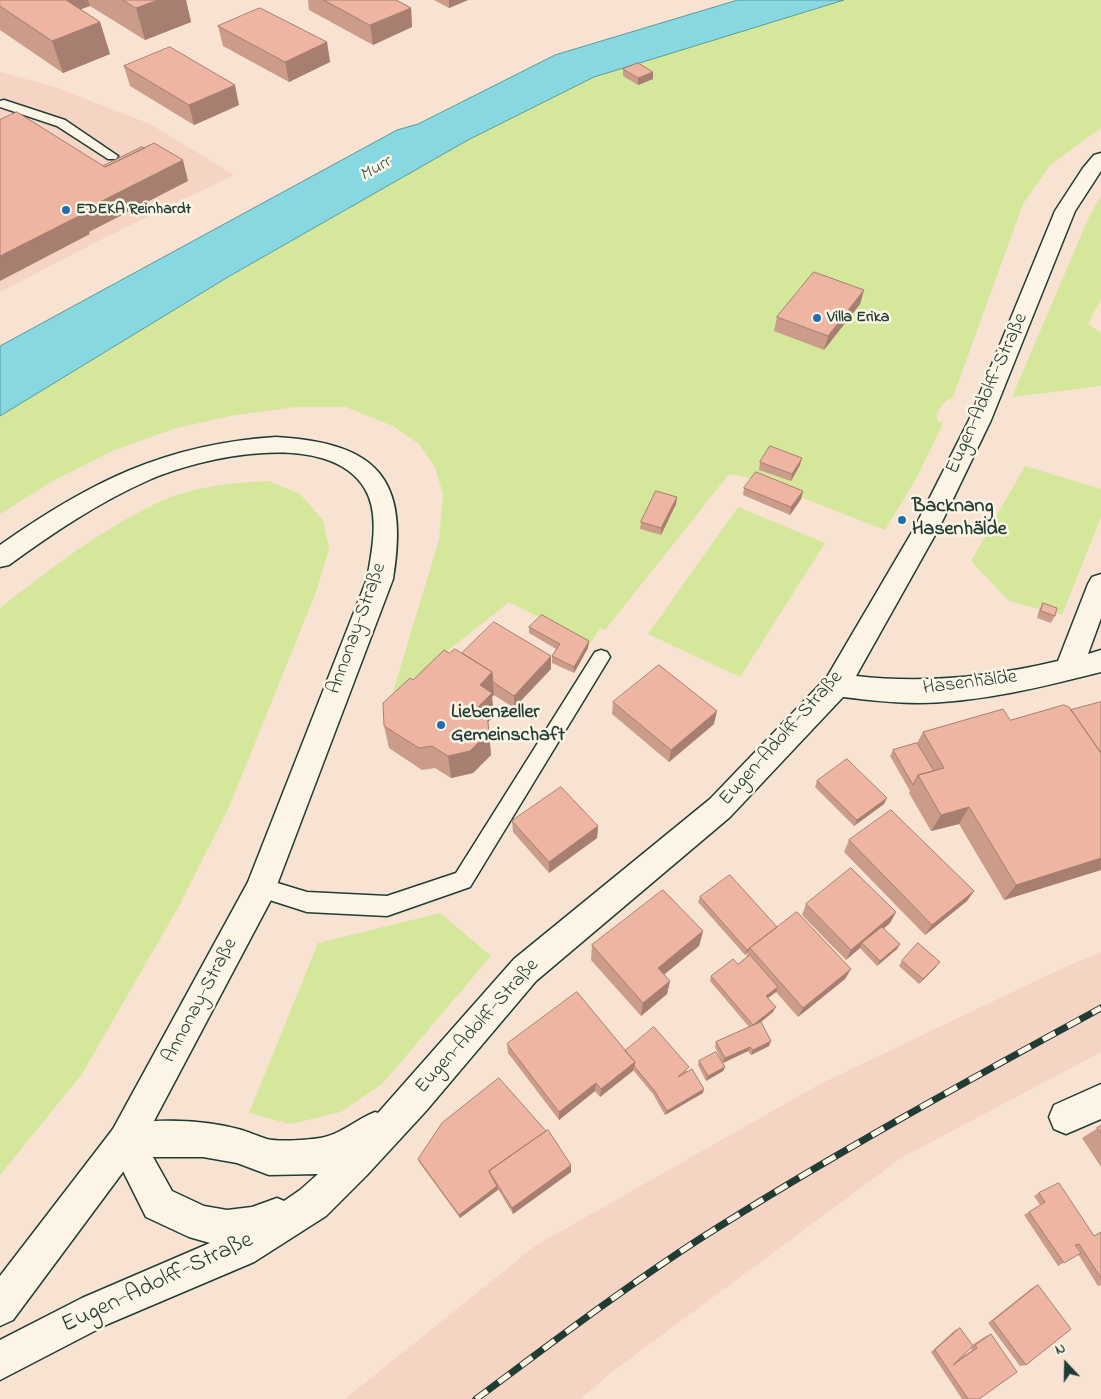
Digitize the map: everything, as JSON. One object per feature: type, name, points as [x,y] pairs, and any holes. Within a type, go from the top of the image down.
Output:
[{"type":"street","name":"Eugen-Adolff-Straße","points":[[0,1361],[95,1312],[241,1249],[313,1203],[355,1163],[414,1099],[525,970],[720,808],[837,685],[927,528],[984,413],[1065,211],[1090,172],[1101,159]]},
{"type":"street","name":"Annonay-Straße","points":[[0,558],[62,516],[114,487],[161,466],[225,449],[266,445],[306,447],[338,455],[353,462],[366,473],[375,485],[383,505],[386,527],[385,553],[380,579],[261,888],[125,1141]]},
{"type":"street","points":[[1068,670],[1101,584]]},
{"type":"street","name":"Hasenhälde","points":[[837,685],[895,691],[969,688],[1068,670],[1101,661]]},
{"type":"street","name":"Eugen-Adolff-Straße","points":[[313,1203],[252,1225],[227,1228],[202,1224],[159,1204],[125,1141],[203,1140],[237,1146],[269,1157],[320,1156],[344,1148],[369,1134],[414,1099]]},
{"type":"street","points":[[1066,1117],[1101,1101]]},
{"type":"street","points":[[0,1307],[125,1141]]},
{"type":"lane","points":[[1,105],[61,123],[112,156]]},
{"type":"lane","points":[[261,888],[307,902],[388,906],[463,880],[601,657]]},
{"type":"shaded area","points":[[0,72],[55,87],[150,124],[234,175],[106,237],[0,292]]},
{"type":"shaded area","points":[[1101,952],[1101,1052],[901,1158],[612,1372],[580,1399],[345,1399],[535,1246],[820,1084],[1065,967]]},
{"type":"green space","points":[[844,0],[1101,0],[1101,128],[1050,165],[1023,204],[953,397],[945,402],[936,416],[938,421],[943,423],[917,477],[885,530],[754,479],[729,474],[605,630],[600,628],[590,644],[509,602],[392,695],[439,540],[443,494],[435,467],[419,444],[393,426],[346,407],[296,407],[235,415],[176,428],[112,451],[51,482],[0,514],[0,416],[212,287],[468,140],[594,77]]},
{"type":"green space","points":[[1101,196],[1101,299],[1088,324],[1101,333],[1101,386],[1012,397],[1089,217]]},
{"type":"green space","points":[[1025,466],[1101,489],[1101,517],[1062,615],[1009,601],[971,561]]},
{"type":"green space","points":[[269,481],[300,494],[323,520],[329,549],[316,592],[229,807],[179,906],[82,1074],[0,1175],[0,608],[92,540],[151,506],[179,494],[208,487]]},
{"type":"green space","points":[[738,507],[825,543],[740,677],[648,634]]},
{"type":"green space","points":[[440,913],[491,956],[382,1084],[341,1112],[290,1124],[249,1113],[318,943]]},
{"type":"water","name":"Murr","points":[[738,0],[844,0],[594,77],[468,140],[228,277],[0,416],[0,346],[397,130],[418,124],[555,55]]},
{"type":"building","points":[[0,0],[66,0],[100,22],[52,41],[0,6]]},
{"type":"building","points":[[123,0],[158,0],[136,8]]},
{"type":"building","points":[[324,0],[396,0],[411,8],[370,25]]},
{"type":"building","points":[[260,8],[327,42],[285,62],[218,26]]},
{"type":"building","points":[[170,47],[235,85],[189,105],[124,66]]},
{"type":"building","points":[[638,63],[653,72],[638,78],[623,69]]},
{"type":"building","name":"EDEKA Reinhardt","points":[[17,112],[105,167],[154,143],[183,160],[80,212],[83,214],[0,256],[0,120]]},
{"type":"building","points":[[142,147],[145,148],[105,167],[103,166]]},
{"type":"building","name":"Villa Erika","points":[[814,272],[864,290],[828,336],[777,317]]},
{"type":"building","points":[[770,446],[802,458],[792,474],[760,462]]},
{"type":"building","points":[[756,472],[803,491],[791,507],[744,488]]},
{"type":"building","points":[[656,491],[677,497],[661,528],[641,522]]},
{"type":"building","points":[[1043,603],[1057,608],[1055,616],[1041,611]]},
{"type":"building","points":[[542,615],[589,641],[574,667],[552,656],[560,644],[529,627]]},
{"type":"building","points":[[494,622],[551,656],[514,696],[493,682],[492,672],[462,653]]},
{"type":"building","points":[[455,649],[492,672],[480,685],[492,693],[478,707],[487,713],[489,732],[470,751],[448,756],[432,746],[419,748],[384,726],[383,703],[410,678],[413,680],[444,650],[449,653]]},
{"type":"building","points":[[659,665],[717,711],[671,750],[613,702]]},
{"type":"building","points":[[1101,702],[1101,753],[1071,710]]},
{"type":"building","points":[[1064,705],[1069,707],[1101,753],[1101,858],[1016,885],[969,807],[941,815],[918,775],[944,768],[923,732],[1003,709],[1010,720]]},
{"type":"building","points":[[917,743],[934,771],[918,775],[913,785],[893,750]]},
{"type":"building","points":[[847,759],[887,798],[857,820],[817,781]]},
{"type":"building","points":[[561,787],[598,826],[549,862],[512,821]]},
{"type":"building","points":[[891,810],[974,891],[932,925],[849,840]]},
{"type":"building","points":[[851,868],[896,912],[851,950],[806,904]]},
{"type":"building","points":[[730,875],[777,927],[747,950],[700,897]]},
{"type":"building","points":[[663,890],[703,931],[658,968],[670,981],[643,1003],[592,945]]},
{"type":"building","points":[[797,912],[851,969],[803,1008],[750,948]]},
{"type":"building","points":[[882,927],[900,944],[880,961],[862,943]]},
{"type":"building","points":[[918,943],[940,962],[923,979],[902,961]]},
{"type":"building","points":[[750,955],[778,987],[766,996],[776,1007],[753,1025],[711,976],[733,959],[738,964]]},
{"type":"building","points":[[577,992],[635,1062],[601,1089],[596,1083],[559,1112],[507,1044]]},
{"type":"building","points":[[761,1022],[771,1041],[753,1050],[750,1047],[725,1058],[716,1042]]},
{"type":"building","points":[[654,1027],[689,1067],[678,1077],[692,1069],[704,1089],[667,1111],[654,1090],[634,1066],[635,1062],[625,1051]]},
{"type":"building","points":[[716,1052],[725,1067],[708,1076],[699,1061]]},
{"type":"building","points":[[499,1078],[546,1131],[489,1171],[497,1186],[459,1215],[418,1159],[442,1123]]},
{"type":"building","points":[[548,1130],[571,1165],[512,1208],[489,1171]]},
{"type":"building","points":[[1059,1183],[1094,1236],[1101,1232],[1101,1278],[1079,1244],[1075,1245],[1081,1253],[1064,1263],[1029,1212],[1045,1202],[1039,1193]]},
{"type":"building","points":[[1038,1285],[1071,1329],[1026,1365],[993,1321]]},
{"type":"building","points":[[960,1328],[973,1346],[953,1365],[977,1348],[975,1345],[991,1334],[1017,1372],[979,1399],[968,1399],[935,1350]]},
{"type":"railway","points":[[476,1399],[641,1278],[747,1209],[897,1121],[1101,1008]]},
{"type":"place","name":"EDEKA Reinhardt","points":[[66,210]]},
{"type":"place","name":"Villa Erika","points":[[817,318]]},
{"type":"place","name":"Backnang Hasenhälde","points":[[902,520]]},
{"type":"place","name":"Liebenzeller Gemeinschaft","points":[[441,725]]}]
